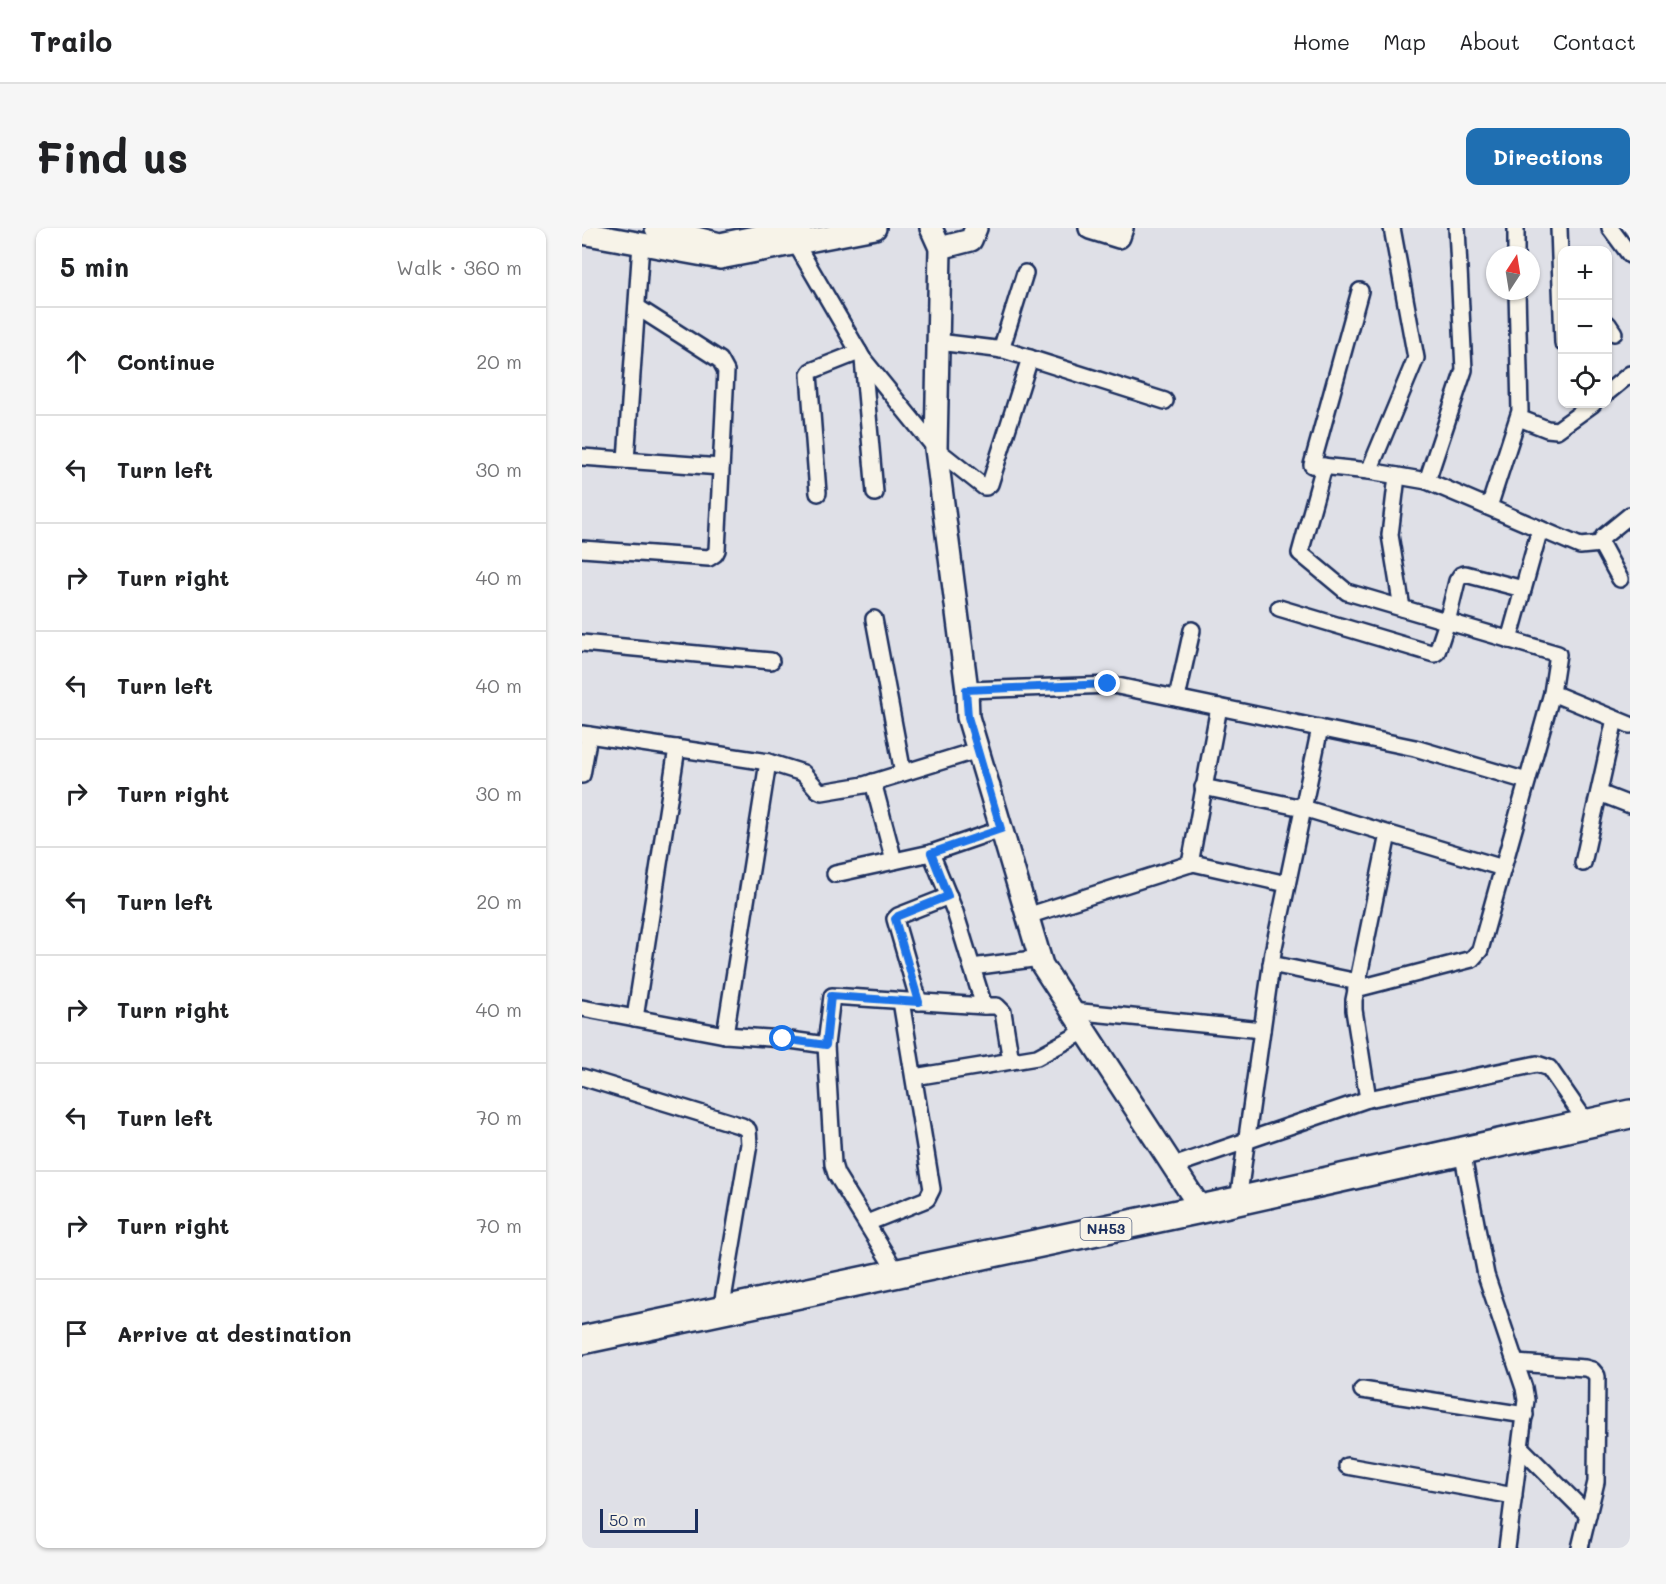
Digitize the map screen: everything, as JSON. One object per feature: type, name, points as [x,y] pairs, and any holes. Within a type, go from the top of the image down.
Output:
[{"type":"highway","name":"NH53","points":[[582,1340],[1201,1209],[1630,1114]]},
{"type":"street","points":[[582,233],[622,234],[641,244],[666,236],[730,246],[795,232],[874,228]]},
{"type":"street","points":[[931,228],[940,248],[936,449],[968,717],[1042,965],[1201,1209]]},
{"type":"street","points":[[940,248],[971,240],[976,228]]},
{"type":"street","points":[[1090,228],[1119,237],[1122,228]]},
{"type":"street","points":[[1369,471],[1416,358],[1392,228]]},
{"type":"street","points":[[1427,481],[1464,370],[1457,228]]},
{"type":"street","points":[[1516,228],[1516,246]]},
{"type":"street","points":[[1559,228],[1560,246]]},
{"type":"street","points":[[1610,228],[1630,255]]},
{"type":"street","points":[[795,232],[861,356],[936,449],[984,487],[989,486],[1030,358]]},
{"type":"street","points":[[627,460],[641,244]]},
{"type":"street","points":[[1001,350],[1025,273]]},
{"type":"street","points":[[1360,291],[1312,465],[1369,471],[1427,481],[1580,546],[1601,544]]},
{"type":"street","points":[[1489,507],[1519,418],[1517,300]]},
{"type":"street","points":[[582,549],[709,558],[717,550],[726,371],[720,360],[637,307]]},
{"type":"street","points":[[938,342],[1001,350],[1165,401]]},
{"type":"street","points":[[818,493],[809,374],[861,356]]},
{"type":"street","points":[[861,356],[875,493]]},
{"type":"street","points":[[1612,389],[1630,374]]},
{"type":"street","points":[[1519,418],[1547,429],[1557,430],[1587,408]]},
{"type":"street","points":[[582,458],[722,467]]},
{"type":"street","points":[[1271,964],[1357,985],[1472,959],[1477,955],[1552,693],[1558,654],[1347,592],[1300,553],[1324,466]]},
{"type":"street","points":[[1396,476],[1390,535],[1402,608]]},
{"type":"street","points":[[1601,544],[1604,537],[1630,515]]},
{"type":"street","points":[[1509,640],[1540,529]]},
{"type":"street","points":[[1601,544],[1620,579]]},
{"type":"street","points":[[1279,608],[1434,654],[1437,652],[1447,622],[1456,580],[1461,575],[1465,574],[1524,589]]},
{"type":"street","points":[[874,619],[903,773]]},
{"type":"street","points":[[1177,698],[1192,630]]},
{"type":"street","points":[[582,643],[771,661]]},
{"type":"street","points":[[966,690],[1108,684],[1422,750],[1527,781]]},
{"type":"street","points":[[1552,693],[1630,725]]},
{"type":"street","points":[[1190,864],[1219,707]]},
{"type":"street","points":[[1583,863],[1615,719]]},
{"type":"street","points":[[1238,1201],[1271,964],[1320,728]]},
{"type":"street","points":[[582,775],[586,734],[768,762],[803,773],[822,792],[873,782],[978,750]]},
{"type":"street","points":[[636,1018],[676,748]]},
{"type":"street","points":[[725,1035],[768,762]]},
{"type":"street","points":[[873,782],[894,861]]},
{"type":"street","points":[[1203,787],[1303,808],[1503,868]]},
{"type":"street","points":[[1599,793],[1630,805]]},
{"type":"street","points":[[835,874],[931,853],[1001,829]]},
{"type":"street","points":[[1368,1100],[1354,1010],[1388,834]]},
{"type":"street","points":[[931,853],[948,896],[984,1005]]},
{"type":"street","points":[[1027,916],[1190,864],[1287,884]]},
{"type":"street","points":[[919,1002],[895,919],[948,896]]},
{"type":"street","points":[[972,967],[1040,958]]},
{"type":"street","points":[[897,1273],[836,1174],[833,1164],[819,1045],[831,996],[998,1006],[1004,1012],[1011,1061]]},
{"type":"street","points":[[867,1223],[927,1199],[931,1194],[932,1184],[901,1001]]},
{"type":"street","points":[[582,1008],[725,1035],[783,1039],[819,1045]]},
{"type":"street","points":[[1072,1011],[1262,1030]]},
{"type":"street","points":[[914,1077],[1043,1055],[1085,1031]]},
{"type":"street","points":[[1173,1166],[1368,1100],[1541,1064],[1549,1068],[1587,1123]]},
{"type":"street","points":[[582,1077],[742,1126],[748,1130],[749,1144],[721,1311]]},
{"type":"street","points":[[1462,1151],[1486,1275],[1524,1388],[1525,1415],[1507,1548]]},
{"type":"street","points":[[1516,1363],[1585,1368],[1592,1370],[1597,1376],[1596,1482],[1580,1548]]},
{"type":"street","points":[[1362,1390],[1525,1415]]},
{"type":"street","points":[[1521,1448],[1588,1515]]},
{"type":"street","points":[[1347,1466],[1514,1496]]},
{"type":"route","points":[[783,1039],[826,1045],[831,996],[919,1002],[895,919],[948,896],[931,853],[1001,829],[968,717],[966,690],[1108,684]]}]
